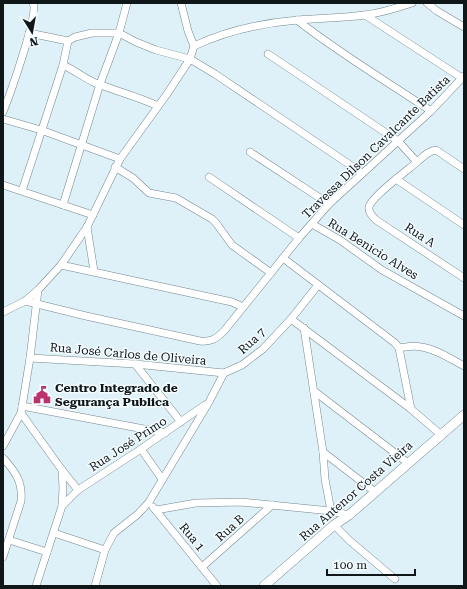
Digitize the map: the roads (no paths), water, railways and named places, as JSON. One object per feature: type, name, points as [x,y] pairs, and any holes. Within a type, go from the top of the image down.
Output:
[{"type":"main road","name":"Rua Antenor Costa Vieira","points":[[264,586],[334,525],[375,492],[440,434],[460,422],[464,415]]},
{"type":"street","points":[[3,112],[29,33],[35,8],[33,3]]},
{"type":"street","points":[[63,205],[100,84],[119,33],[127,3]]},
{"type":"street","points":[[3,312],[25,301],[38,290],[61,265],[87,227],[120,159],[190,60],[194,46],[181,3]]},
{"type":"street","points":[[194,46],[216,37],[247,28],[297,20],[365,15],[386,11],[412,3]]},
{"type":"street","points":[[427,3],[437,11],[464,27]]},
{"type":"street","points":[[365,15],[463,77]]},
{"type":"street","points":[[297,20],[317,36],[361,66],[431,111]]},
{"type":"street","points":[[29,33],[68,41],[75,37],[92,32],[119,33],[156,50],[190,60],[215,74],[362,173]]},
{"type":"street","points":[[22,191],[63,65],[68,41]]},
{"type":"street","points":[[268,54],[398,141],[417,162]]},
{"type":"street","points":[[63,65],[100,84],[158,106]]},
{"type":"street","name":"Travessa Dilson Cavalcante Batista","points":[[36,304],[200,341],[209,342],[218,338],[299,238],[329,204],[431,111],[463,77]]},
{"type":"street","points":[[3,119],[42,130],[120,159]]},
{"type":"street","points":[[464,169],[436,150],[428,153],[396,179],[464,225]]},
{"type":"street","points":[[250,152],[329,204]]},
{"type":"street","points":[[115,167],[133,178],[145,191],[176,198],[212,219],[232,245],[271,273]]},
{"type":"street","points":[[209,177],[299,238]]},
{"type":"street","name":"Rua A","points":[[396,179],[372,202],[369,207],[370,214],[376,220],[464,278]]},
{"type":"street","points":[[3,185],[93,216]]},
{"type":"street","name":"Rua Benicio Alves","points":[[312,224],[340,240],[382,270],[464,316]]},
{"type":"street","points":[[87,227],[94,272]]},
{"type":"street","points":[[283,258],[388,336],[399,348],[411,409]]},
{"type":"street","points":[[61,265],[232,302],[243,307]]},
{"type":"street","name":"Rua 7","points":[[224,373],[242,365],[252,358],[291,319],[318,285]]},
{"type":"street","points":[[4,444],[21,410],[30,358],[38,290]]},
{"type":"street","points":[[25,301],[36,304]]},
{"type":"street","points":[[291,319],[411,409],[440,434]]},
{"type":"street","points":[[304,328],[314,391],[324,479],[331,511]]},
{"type":"street","points":[[399,348],[415,346],[425,348],[446,356],[464,366]]},
{"type":"street","name":"Rua José Carlos de Oliveira","points":[[30,358],[135,364],[224,373]]},
{"type":"street","points":[[135,364],[181,422]]},
{"type":"street","points":[[94,586],[105,550],[114,533],[138,514],[149,502],[209,402],[224,373]]},
{"type":"street","points":[[314,391],[408,463]]},
{"type":"street","name":"Rua José Primo","points":[[62,506],[78,490],[142,449],[209,402]]},
{"type":"street","points":[[21,410],[165,433]]},
{"type":"street","points":[[21,410],[62,470],[78,490]]},
{"type":"street","points":[[142,449],[162,479]]},
{"type":"street","points":[[322,452],[375,492]]},
{"type":"street","points":[[3,458],[15,471],[20,480],[22,493],[21,501],[3,557]]},
{"type":"street","points":[[36,586],[62,506],[62,470]]},
{"type":"street","name":"Rua 1","points":[[149,502],[217,586]]},
{"type":"street","points":[[156,510],[196,503],[218,502],[272,505],[349,514]]},
{"type":"street","name":"Rua B","points":[[202,567],[272,505]]},
{"type":"street","points":[[334,525],[350,541],[395,579]]},
{"type":"street","points":[[54,534],[105,550]]},
{"type":"street","points":[[9,540],[47,552]]},
{"type":"place","name":"Centro Integrado de Segurança Publica","points":[[42,395]]}]
